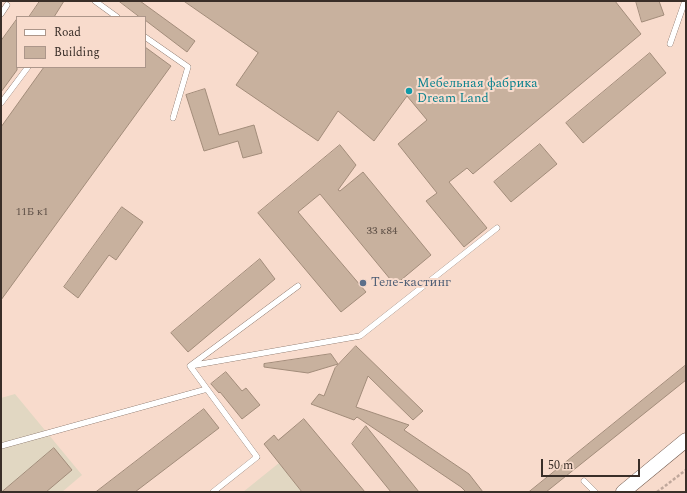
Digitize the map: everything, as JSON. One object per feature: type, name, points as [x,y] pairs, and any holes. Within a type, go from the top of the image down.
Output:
[{"type":"street","points":[[623,492],[686,440]]},
{"type":"lane","points":[[95,1],[116,16]]},
{"type":"lane","points":[[670,44],[685,1]]},
{"type":"lane","points":[[1,14],[7,5]]},
{"type":"lane","points":[[146,38],[188,67],[173,118]]},
{"type":"lane","points":[[1,103],[27,68]]},
{"type":"lane","points":[[190,366],[360,336],[497,228]]},
{"type":"lane","points":[[190,366],[298,286]]},
{"type":"lane","points":[[190,366],[257,457],[213,492]]},
{"type":"lane","points":[[1,446],[207,389]]},
{"type":"lane","points":[[584,480],[595,492]]},
{"type":"path","points":[[657,492],[686,470]]},
{"type":"shaded area","points":[[15,394],[82,475],[62,492],[1,492],[1,398]]},
{"type":"shaded area","points":[[279,463],[302,492],[243,492]]},
{"type":"building","points":[[40,1],[64,1],[55,16],[30,16]]},
{"type":"building","points":[[119,1],[140,1],[195,41],[187,52],[146,21],[146,16],[139,16]]},
{"type":"building","name":"Мебельная фабрика Dream Land","points":[[184,1],[615,1],[641,34],[473,174],[467,168],[449,182],[487,228],[464,247],[426,201],[437,193],[398,144],[427,120],[407,96],[374,141],[338,111],[318,141],[236,85],[258,53]]},
{"type":"building","points":[[636,1],[659,1],[664,15],[642,22]]},
{"type":"building","points":[[16,20],[17,70],[1,92],[1,41]]},
{"type":"building","points":[[146,48],[171,66],[1,300],[1,127],[43,68],[146,68]]},
{"type":"building","points":[[650,53],[666,73],[583,143],[566,123]]},
{"type":"building","points":[[205,89],[219,135],[254,125],[262,153],[243,158],[238,141],[204,151],[186,95]]},
{"type":"building","points":[[540,144],[557,164],[511,202],[494,182]]},
{"type":"building","points":[[340,145],[356,165],[338,190],[340,191],[363,172],[431,255],[395,285],[320,194],[298,212],[366,292],[341,312],[258,213]]},
{"type":"building","points":[[122,207],[143,222],[116,260],[109,255],[78,298],[64,287]]},
{"type":"building","points":[[260,259],[275,279],[188,352],[171,333]]},
{"type":"building","points":[[356,346],[423,411],[413,420],[368,376],[356,407],[409,425],[404,430],[469,474],[483,492],[466,492],[461,487],[357,417],[354,420],[311,404],[319,394],[324,396],[335,368]]},
{"type":"building","points":[[331,354],[338,364],[308,373],[264,367],[264,364]]},
{"type":"building","points":[[686,365],[686,380],[546,492],[529,492]]},
{"type":"building","points":[[226,372],[242,391],[246,388],[260,405],[242,419],[220,392],[219,393],[211,384]]},
{"type":"building","points":[[204,409],[219,428],[135,492],[96,492]]},
{"type":"building","points":[[304,419],[365,492],[302,492],[264,444],[274,435],[278,440]]},
{"type":"building","points":[[366,426],[419,492],[391,492],[352,444]]},
{"type":"building","points":[[54,448],[72,470],[46,492],[2,492]]},
{"type":"place","name":"Мебельная фабрика Dream Land","points":[[409,91]]},
{"type":"place","name":"Теле-кастинг","points":[[363,283]]}]
